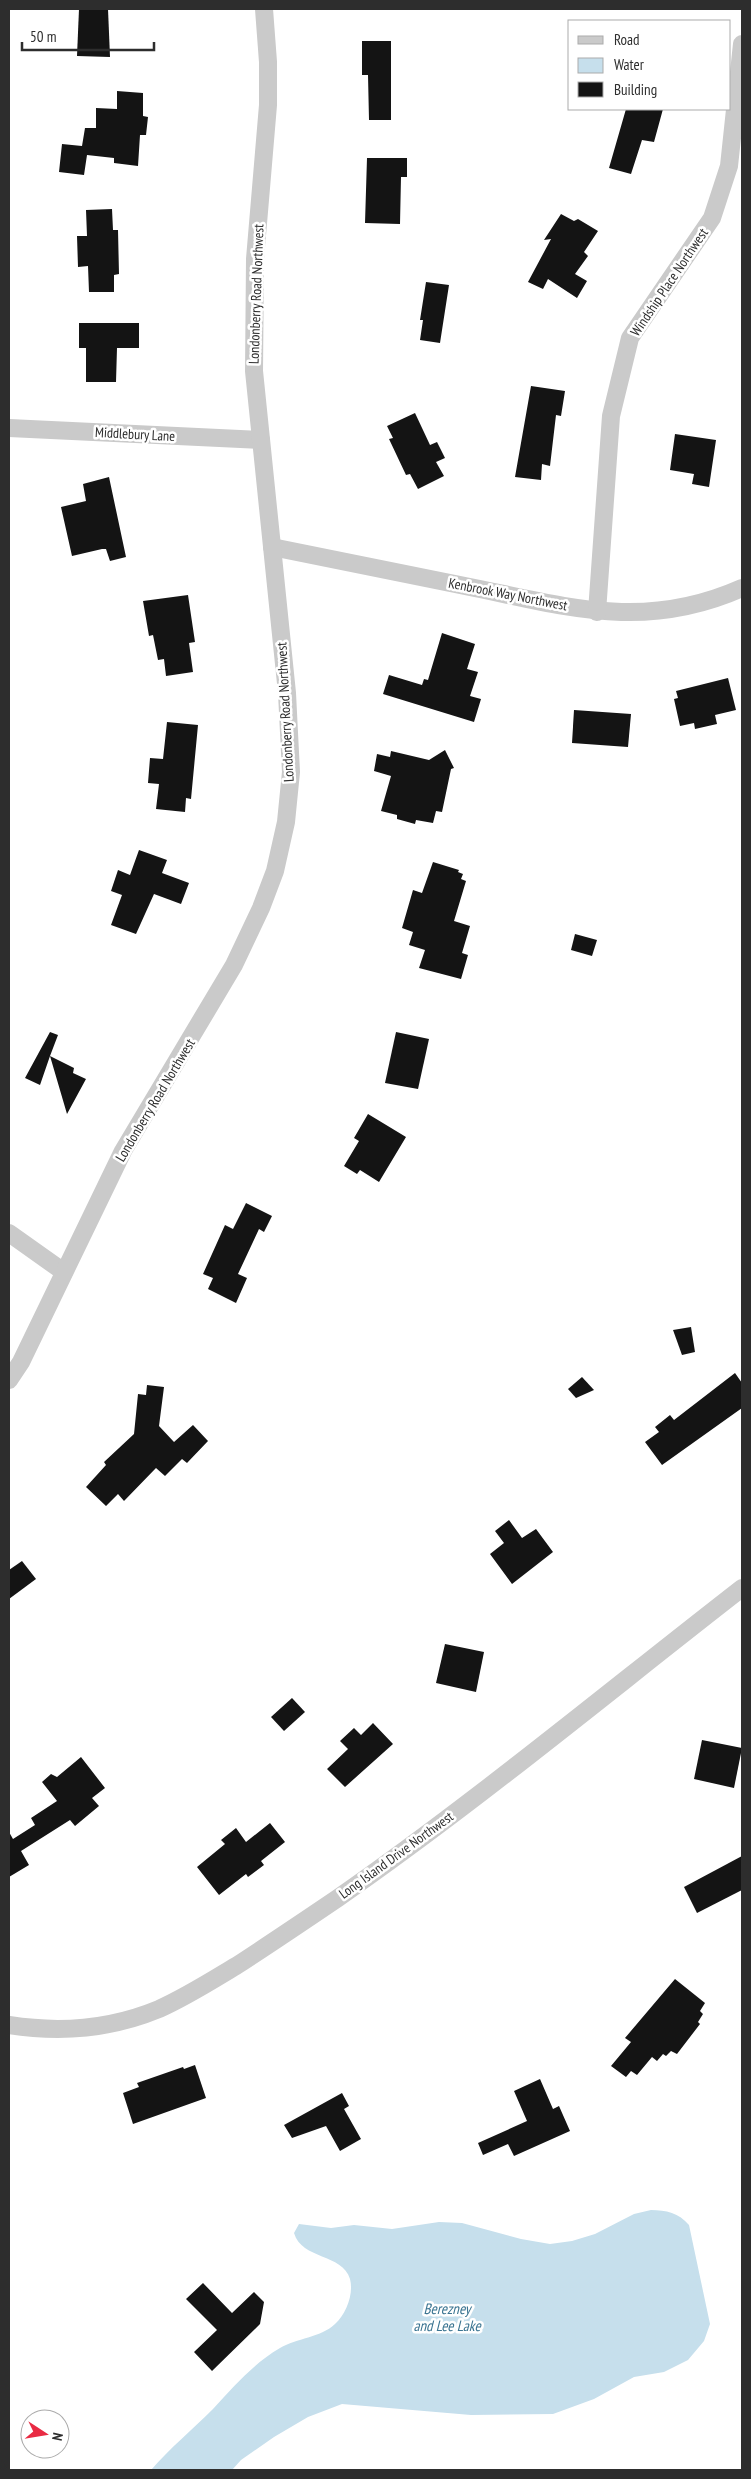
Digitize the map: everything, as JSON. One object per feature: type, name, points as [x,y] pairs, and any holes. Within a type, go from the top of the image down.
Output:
[{"type":"street","name":"Londonberry Road Northwest","points":[[9,1380],[21,1362],[123,1151],[234,965],[261,908],[275,871],[286,822],[291,772],[287,693],[254,371],[253,314],[268,104],[268,62],[264,9]]},
{"type":"street","name":"Windship Place Northwest","points":[[597,612],[611,416],[630,338],[712,218],[729,166],[742,44]]},
{"type":"street","name":"Middlebury Lane","points":[[9,428],[261,440]]},
{"type":"street","name":"Kenbrook Way Northwest","points":[[272,547],[597,612],[655,612],[684,607],[726,595],[742,588]]},
{"type":"street","points":[[9,1233],[64,1272]]},
{"type":"street","name":"Long Island Drive Northwest","points":[[9,2025],[52,2029],[78,2029],[117,2022],[159,2009],[198,1989],[287,1933],[401,1854],[742,1588]]},
{"type":"water","name":"Berezney and Lee Lake","points":[[651,2210],[672,2213],[689,2225],[710,2324],[704,2341],[688,2360],[664,2372],[634,2377],[594,2399],[553,2414],[471,2415],[342,2404],[308,2417],[274,2437],[241,2460],[232,2470],[151,2470],[261,2361],[280,2348],[329,2329],[343,2315],[350,2297],[350,2279],[346,2271],[339,2265],[313,2253],[298,2242],[294,2233],[299,2224],[331,2228],[354,2225],[392,2229],[439,2222],[462,2223],[521,2239],[550,2244],[572,2241],[595,2234],[634,2214]]},
{"type":"building","points":[[79,9],[108,9],[110,57],[77,56]]},
{"type":"building","points":[[362,41],[391,41],[391,120],[369,120],[368,75],[362,75]]},
{"type":"building","points":[[117,91],[143,93],[143,116],[148,117],[146,135],[140,135],[138,166],[114,163],[114,158],[87,155],[84,175],[59,172],[62,144],[82,146],[85,128],[96,128],[96,108],[117,109]]},
{"type":"building","points":[[626,110],[663,110],[654,142],[642,140],[631,174],[609,168]]},
{"type":"building","points":[[367,158],[407,158],[407,177],[401,177],[400,224],[365,223]]},
{"type":"building","points":[[112,209],[113,230],[118,230],[119,274],[114,275],[114,292],[89,292],[88,266],[78,267],[77,236],[87,236],[86,210]]},
{"type":"building","points":[[561,214],[574,221],[578,219],[598,231],[584,252],[588,256],[575,274],[587,281],[577,298],[548,279],[543,289],[528,282],[551,239],[544,240]]},
{"type":"building","points":[[426,282],[449,285],[440,343],[420,340],[423,320],[420,320]]},
{"type":"building","points":[[79,323],[139,323],[139,348],[117,348],[116,382],[86,382],[86,348],[79,348]]},
{"type":"building","points":[[531,386],[565,391],[561,416],[556,415],[550,466],[542,464],[541,480],[515,477]]},
{"type":"building","points":[[415,413],[430,445],[437,442],[445,458],[436,462],[444,476],[418,489],[410,474],[406,475],[389,439],[393,438],[387,426]]},
{"type":"building","points":[[675,434],[716,440],[709,487],[692,484],[694,474],[670,470]]},
{"type":"building","points":[[109,477],[126,557],[110,561],[106,549],[72,556],[61,507],[86,501],[83,484]]},
{"type":"building","points":[[188,595],[195,642],[189,643],[193,672],[166,676],[164,659],[158,660],[153,635],[149,636],[143,601]]},
{"type":"building","points":[[442,633],[475,644],[467,669],[478,672],[470,696],[481,699],[474,722],[383,694],[389,675],[422,685],[424,679],[428,680]]},
{"type":"building","points":[[728,678],[736,710],[715,715],[717,724],[695,729],[694,723],[680,726],[674,699],[678,698],[676,691]]},
{"type":"building","points":[[574,710],[631,714],[628,747],[572,743]]},
{"type":"building","points":[[167,722],[198,725],[191,799],[186,798],[185,812],[156,809],[159,784],[148,783],[150,758],[163,759]]},
{"type":"building","points":[[445,750],[454,768],[451,769],[442,812],[436,811],[433,823],[416,820],[415,824],[397,819],[397,815],[381,811],[391,776],[374,771],[377,754],[390,757],[391,751],[429,760]]},
{"type":"building","points":[[139,850],[167,860],[162,873],[189,883],[181,904],[154,894],[136,934],[111,925],[122,895],[111,891],[118,870],[130,875]]},
{"type":"building","points":[[433,862],[459,870],[458,872],[463,874],[461,879],[466,881],[454,921],[470,926],[462,953],[468,955],[461,979],[419,968],[425,950],[409,945],[413,932],[402,928],[413,890],[422,893]]},
{"type":"building","points":[[575,934],[597,940],[592,956],[571,950]]},
{"type":"building","points":[[50,1032],[58,1035],[40,1085],[25,1078]]},
{"type":"building","points":[[396,1032],[429,1039],[418,1089],[385,1083]]},
{"type":"building","points":[[50,1056],[74,1068],[73,1073],[86,1079],[67,1114]]},
{"type":"building","points":[[368,1114],[406,1137],[379,1182],[360,1170],[357,1174],[344,1166],[359,1141],[354,1138]]},
{"type":"building","points":[[246,1203],[272,1216],[264,1232],[259,1229],[238,1274],[247,1278],[236,1303],[208,1289],[213,1278],[203,1274],[225,1225],[233,1229]]},
{"type":"building","points":[[691,1327],[695,1352],[682,1355],[673,1330]]},
{"type":"building","points":[[735,1373],[742,1383],[742,1408],[662,1465],[645,1442],[659,1432],[655,1427],[670,1415],[674,1420]]},
{"type":"building","points":[[582,1377],[594,1390],[576,1398],[568,1389]]},
{"type":"building","points":[[147,1385],[164,1387],[159,1426],[174,1442],[193,1425],[208,1441],[187,1463],[182,1459],[165,1476],[156,1468],[124,1501],[118,1494],[106,1506],[86,1487],[106,1465],[104,1462],[134,1434],[138,1394],[146,1395]]},
{"type":"building","points":[[509,1520],[522,1538],[536,1529],[553,1552],[512,1584],[490,1554],[504,1543],[495,1531]]},
{"type":"building","points":[[22,1561],[36,1579],[9,1599],[9,1570]]},
{"type":"building","points":[[445,1644],[484,1652],[476,1692],[436,1683]]},
{"type":"building","points":[[292,1698],[305,1712],[284,1731],[271,1717]]},
{"type":"building","points":[[373,1723],[393,1744],[345,1787],[327,1769],[348,1749],[340,1741],[354,1728],[361,1735]]},
{"type":"building","points":[[702,1740],[742,1748],[734,1788],[694,1779]]},
{"type":"building","points":[[81,1757],[105,1788],[92,1798],[99,1806],[75,1826],[70,1820],[21,1851],[29,1865],[9,1877],[9,1832],[13,1839],[35,1825],[31,1818],[57,1801],[42,1782],[51,1774],[57,1777]]},
{"type":"building","points":[[270,1823],[285,1842],[261,1861],[264,1865],[248,1877],[246,1874],[219,1895],[197,1867],[225,1844],[221,1840],[236,1828],[246,1842]]},
{"type":"building","points":[[742,1856],[742,1890],[697,1913],[684,1887]]},
{"type":"building","points":[[675,1979],[705,2003],[700,2011],[703,2014],[698,2022],[700,2024],[677,2054],[671,2051],[666,2056],[663,2054],[657,2061],[652,2057],[637,2075],[631,2071],[626,2077],[611,2066],[631,2042],[625,2038]]},
{"type":"building","points":[[195,2065],[206,2098],[133,2124],[123,2093],[139,2087],[137,2083],[183,2067],[184,2069]]},
{"type":"building","points":[[540,2079],[553,2109],[559,2106],[570,2131],[514,2156],[508,2144],[483,2155],[478,2143],[527,2121],[514,2091]]},
{"type":"building","points":[[342,2093],[349,2106],[344,2109],[361,2139],[340,2151],[326,2126],[292,2138],[284,2125]]},
{"type":"building","points":[[203,2283],[232,2313],[254,2292],[264,2302],[260,2324],[212,2371],[194,2352],[217,2330],[186,2299]]}]
